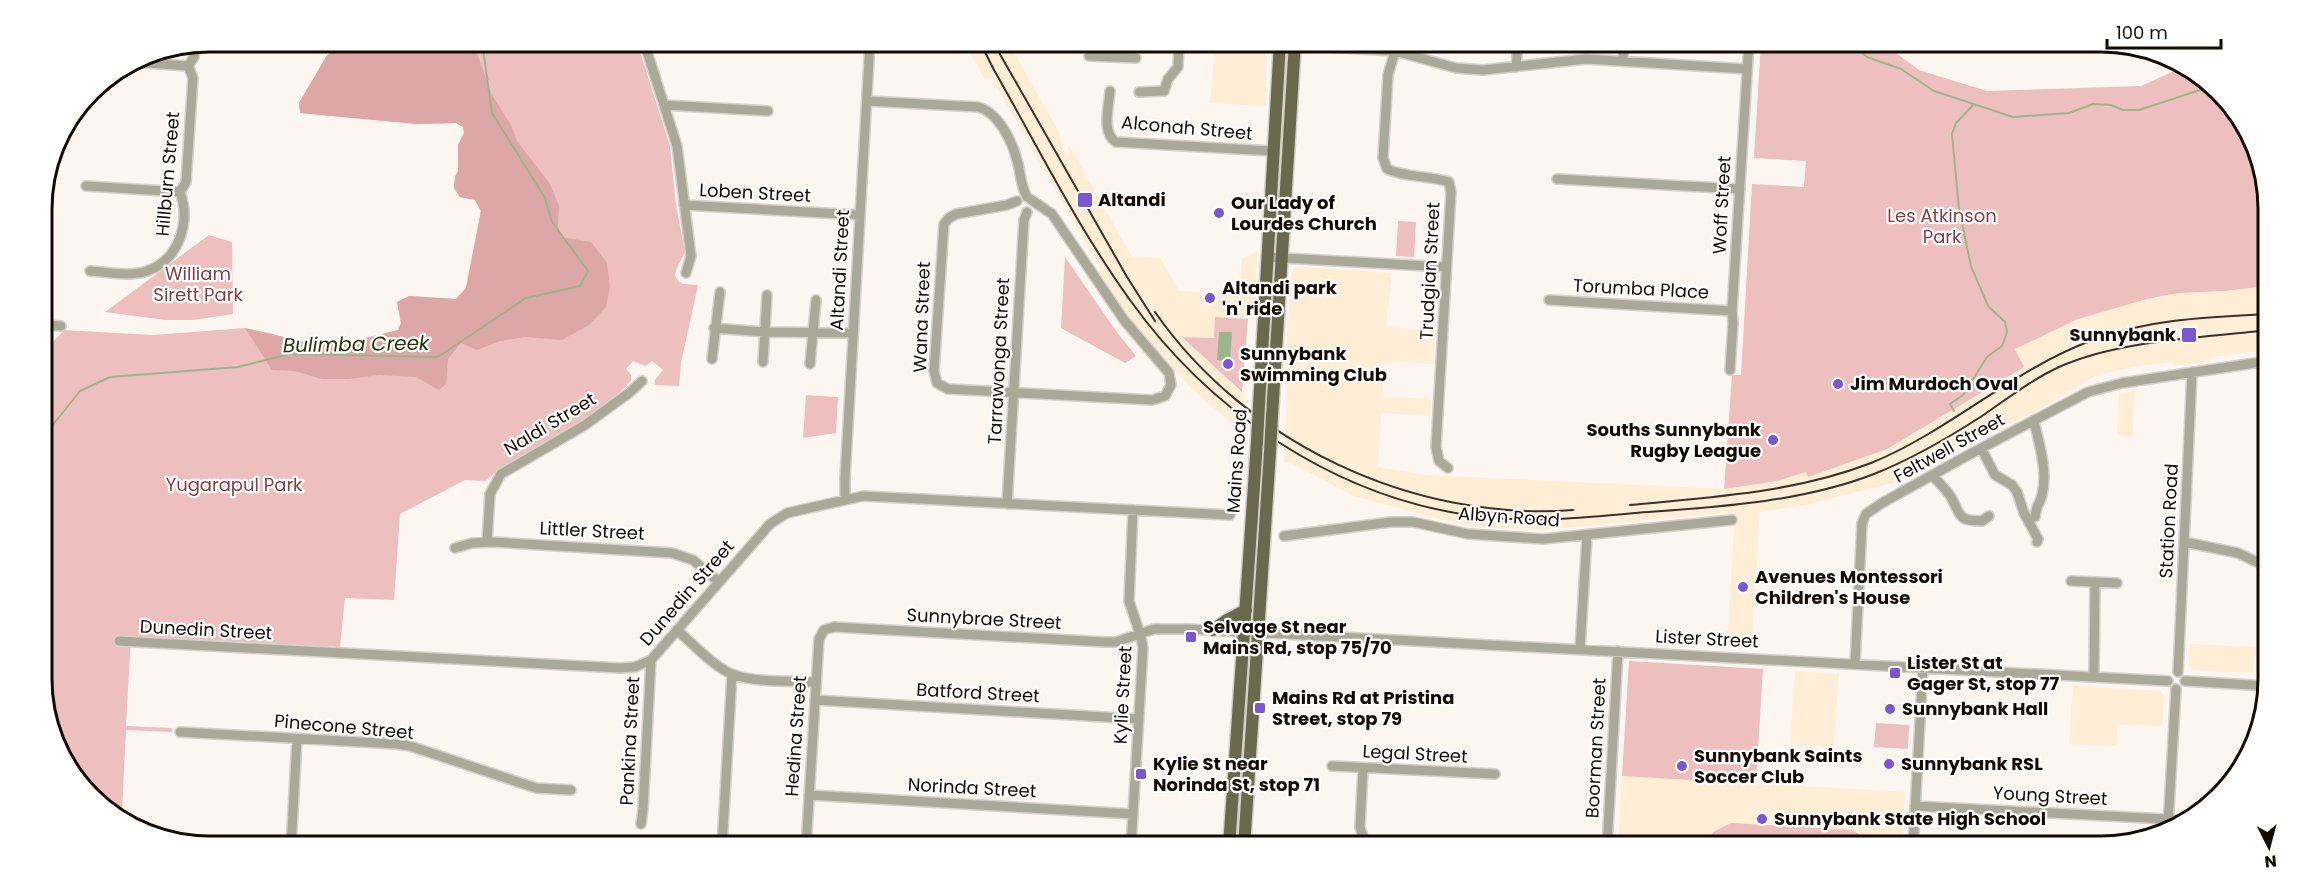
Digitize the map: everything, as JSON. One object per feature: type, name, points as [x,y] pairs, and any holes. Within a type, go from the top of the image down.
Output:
[{"type":"main road","name":"Mains Road","points":[[1230,836],[1257,442],[1279,52]]},
{"type":"main road","name":"Mains Road","points":[[1245,836],[1294,52]]},
{"type":"main road","points":[[1213,630],[1245,610]]},
{"type":"street","points":[[647,52],[676,146],[691,256],[686,273]]},
{"type":"street","name":"Altandi Street","points":[[845,499],[869,52]]},
{"type":"street","points":[[1108,52],[1108,57]]},
{"type":"street","points":[[1139,92],[1164,91],[1168,80],[1178,67],[1179,52]]},
{"type":"street","name":"Trudgian Street","points":[[1395,52],[1388,75],[1383,158],[1387,169],[1398,174],[1438,178],[1449,182],[1451,192],[1436,447],[1439,461],[1448,468]]},
{"type":"street","points":[[1399,52],[1456,68],[1483,70],[1570,60],[1747,69]]},
{"type":"street","points":[[1516,67],[1517,52]]},
{"type":"street","points":[[1623,52],[1623,61]]},
{"type":"street","name":"Woff Street","points":[[1730,369],[1748,52]]},
{"type":"street","name":"Hillburn Street","points":[[90,271],[132,274],[148,271],[166,259],[178,245],[183,229],[185,205],[180,192],[186,182],[193,78],[188,66],[194,53]]},
{"type":"street","points":[[1089,56],[1136,58]]},
{"type":"street","points":[[151,63],[188,66]]},
{"type":"street","name":"Alconah Street","points":[[1110,91],[1108,129],[1109,136],[1116,142],[1273,151]]},
{"type":"street","name":"Tarrawonga Street","points":[[867,101],[986,109],[997,119],[1014,151],[1023,204],[1007,504]]},
{"type":"street","points":[[664,105],[768,111]]},
{"type":"street","points":[[1557,179],[1740,189]]},
{"type":"street","points":[[86,186],[180,192]]},
{"type":"street","name":"Wana Street","points":[[1023,204],[1048,210],[1056,218],[1124,320],[1167,370],[1171,377],[1170,389],[1164,396],[1152,400],[945,388],[937,383],[934,374],[944,224],[956,214],[1023,204]]},
{"type":"street","name":"Loben Street","points":[[684,205],[860,215]]},
{"type":"street","points":[[1266,256],[1446,267]]},
{"type":"street","points":[[712,359],[720,292]]},
{"type":"street","points":[[763,362],[767,295]]},
{"type":"street","points":[[810,364],[816,300]]},
{"type":"street","name":"Torumba Place","points":[[1549,300],[1732,311]]},
{"type":"street","points":[[53,326],[61,326]]},
{"type":"street","points":[[714,328],[765,332],[853,333]]},
{"type":"street","name":"Feltwell Street","points":[[1855,664],[1862,524],[1866,514],[1981,448],[2088,392],[2122,383],[2258,363]]},
{"type":"street","name":"Station Road","points":[[2178,672],[2192,372]]},
{"type":"street","name":"Naldi Street","points":[[487,542],[490,494],[501,474],[585,425],[642,381]]},
{"type":"street","points":[[2034,421],[2043,460],[2042,496],[2036,507],[2036,517]]},
{"type":"street","points":[[1981,448],[1995,475],[2012,485],[2017,492],[2024,513],[2038,539],[2037,542]]},
{"type":"street","points":[[1932,475],[1950,496],[1957,513],[1963,519],[1982,521],[1989,516]]},
{"type":"street","name":"Dunedin Street","points":[[119,642],[635,667],[651,660],[776,518],[787,513],[862,496],[1230,515]]},
{"type":"street","name":"Kylie Street","points":[[1132,836],[1143,648],[1129,601],[1133,510]]},
{"type":"street","name":"Albyn Road","points":[[1284,537],[1390,522],[1413,522],[1468,534],[1543,539],[1732,520]]},
{"type":"street","points":[[1580,649],[1587,536]]},
{"type":"street","name":"Littler Street","points":[[455,548],[487,542],[672,553],[693,560],[719,582]]},
{"type":"street","points":[[2184,542],[2238,553],[2258,563]]},
{"type":"street","points":[[2071,581],[2117,583]]},
{"type":"street","points":[[2094,676],[2095,582]]},
{"type":"street","name":"Sunnybrae Street","points":[[824,630],[834,627],[1015,639],[1112,642],[1160,628],[1213,630]]},
{"type":"street","points":[[677,630],[722,669],[732,674],[745,678],[816,682]]},
{"type":"street","name":"Hedina Street","points":[[807,836],[819,639],[824,630]]},
{"type":"street","name":"Lister Street","points":[[1213,630],[2168,681]]},
{"type":"street","name":"Boorman Street","points":[[1608,836],[1618,651]]},
{"type":"street","name":"Pankina Street","points":[[640,824],[643,809],[651,660]]},
{"type":"street","points":[[1913,836],[1923,667]]},
{"type":"street","points":[[2178,672],[2184,676],[2185,681],[2182,687],[2176,689],[2171,687],[2168,681],[2171,674],[2178,672]]},
{"type":"street","points":[[723,836],[732,674]]},
{"type":"street","points":[[2185,681],[2258,685]]},
{"type":"street","points":[[2169,821],[2176,689]]},
{"type":"street","name":"Batford Street","points":[[815,700],[1139,719]]},
{"type":"street","name":"Pinecone Street","points":[[180,732],[410,747],[536,788],[571,790]]},
{"type":"street","points":[[292,836],[297,740]]},
{"type":"street","name":"Legal Street","points":[[1332,766],[1495,774]]},
{"type":"street","points":[[1363,768],[1360,827],[1363,836]]},
{"type":"street","name":"Norinda Street","points":[[809,795],[1133,814]]},
{"type":"street","name":"Young Street","points":[[1915,806],[2167,822]]},
{"type":"shaded area","points":[[330,52],[477,52],[492,95],[511,125],[517,141],[550,184],[559,206],[558,226],[561,237],[591,242],[607,263],[610,286],[606,307],[589,325],[562,340],[525,337],[500,341],[477,350],[461,343],[448,359],[446,384],[439,390],[416,377],[379,375],[348,379],[322,379],[295,371],[272,370],[245,328],[301,341],[350,342],[398,330],[401,323],[397,302],[409,296],[456,299],[466,288],[481,211],[475,200],[460,197],[454,188],[458,171],[458,145],[464,133],[463,127],[456,123],[417,124],[300,113],[299,103]]},
{"type":"shaded area","points":[[970,52],[1014,52],[1059,132],[1062,148],[1067,156],[1070,154],[1068,144],[1132,257],[1160,258],[1179,291],[1239,295],[1242,258],[1257,251],[1253,319],[1216,317],[1214,339],[1183,337],[1241,392],[1244,391],[1241,431],[1191,388],[1148,341],[1120,305],[1099,274],[1100,268],[991,77],[985,80]]},
{"type":"shaded area","points":[[1214,52],[1265,52],[1266,106],[1210,103]]},
{"type":"shaded area","points":[[1296,267],[1392,273],[1386,327],[1435,330],[1433,364],[1384,361],[1382,396],[1431,399],[1430,416],[1381,413],[1378,467],[1427,475],[1724,489],[1777,481],[1806,472],[1808,477],[2024,368],[2014,349],[2099,311],[2178,293],[2258,287],[2258,351],[2210,357],[2210,361],[2174,366],[2173,362],[2132,367],[2095,376],[2043,407],[1988,435],[1973,434],[1968,437],[1967,441],[1939,454],[1939,458],[1896,482],[1805,505],[1760,512],[1751,647],[1727,646],[1735,512],[1541,530],[1479,527],[1356,497],[1291,463],[1284,462],[1287,395],[1285,365],[1291,273]]},
{"type":"shaded area","points":[[1219,332],[1232,332],[1230,361],[1217,360]]},
{"type":"shaded area","points":[[2135,391],[2132,436],[2117,435],[2119,393]]},
{"type":"shaded area","points":[[2190,644],[2255,647],[2253,673],[2193,670],[2189,665]]},
{"type":"shaded area","points":[[1795,671],[1839,674],[1833,747],[1790,744]]},
{"type":"shaded area","points":[[2073,686],[2160,691],[2164,695],[2162,726],[2117,724],[2116,746],[2069,744]]},
{"type":"shaded area","name":"Sunnybank State High School","points":[[1622,776],[1905,792],[1903,836],[1619,836]]},
{"type":"green space","name":"Yugarapul Park","points":[[330,52],[640,52],[670,146],[676,205],[685,252],[675,276],[683,284],[698,285],[681,363],[679,386],[655,385],[655,380],[663,370],[652,361],[646,366],[633,361],[626,369],[631,375],[631,381],[613,399],[582,422],[507,464],[486,481],[465,480],[400,514],[394,600],[345,598],[340,647],[131,636],[126,726],[172,728],[172,732],[126,730],[122,810],[106,798],[79,767],[61,730],[54,700],[52,680],[53,342],[62,333],[62,330],[153,335],[245,328],[301,341],[350,342],[398,330],[401,323],[397,302],[409,296],[456,299],[466,288],[481,211],[475,200],[460,197],[454,188],[458,171],[458,145],[464,133],[463,127],[456,123],[417,124],[300,113],[299,103]]},
{"type":"green space","name":"Les Atkinson Park","points":[[1760,52],[1895,52],[1919,70],[1987,91],[2141,86],[2174,71],[2213,98],[2226,114],[2247,149],[2257,189],[2258,287],[2178,293],[2147,299],[2078,319],[2015,349],[2024,367],[1887,449],[1808,477],[1806,472],[1777,481],[1724,489],[1732,375],[1741,375],[1752,184],[1804,187],[1806,161],[1754,158]]},
{"type":"green space","points":[[1398,221],[1416,222],[1414,257],[1396,256]]},
{"type":"green space","name":"William Sirett Park","points":[[209,235],[232,242],[233,314],[193,320],[165,320],[105,312]]},
{"type":"green space","points":[[1065,257],[1136,356],[1125,363],[1061,328]]},
{"type":"green space","name":"Sunnybank Swimming Club","points":[[1215,317],[1248,319],[1242,392],[1182,337],[1214,338]]},
{"type":"green space","points":[[806,395],[838,397],[836,433],[803,438]]},
{"type":"green space","points":[[1629,661],[1763,669],[1756,784],[1622,776]]},
{"type":"green space","points":[[1876,723],[1909,725],[1908,749],[1874,747]]},
{"type":"green space","points":[[1731,823],[1851,830],[1863,836],[1710,836]]},
{"type":"waterway","name":"Bulimba Creek","points":[[53,425],[80,391],[110,377],[238,367],[289,354],[438,357],[526,298],[580,286],[588,271],[552,222],[545,198],[492,113],[483,52]]},
{"type":"waterway","points":[[1861,52],[1867,57],[1901,69],[1934,91],[2013,117],[2069,113],[2093,104],[2111,105],[2123,110],[2139,110],[2202,89]]},
{"type":"waterway","points":[[1954,411],[1950,404],[1963,395],[1987,357],[2002,346],[2007,332],[2005,322],[1988,306],[1971,266],[1959,209],[1952,134],[1956,123],[1974,104]]},
{"type":"railway","points":[[985,52],[1093,245],[1130,300],[1162,341],[1198,378],[1238,413],[1280,443],[1326,469],[1374,490],[1424,506],[1495,518],[1555,519],[1726,506],[1787,498],[1845,484],[1916,455],[1982,416],[2039,378],[2082,358],[2161,341],[2258,331]]},
{"type":"railway","points":[[999,52],[1127,277],[1155,321]]},
{"type":"railway","points":[[1155,312],[1193,359],[1236,400],[1285,435],[1338,465],[1394,487],[1453,503],[1513,510],[1573,510]]},
{"type":"railway","points":[[1630,505],[1752,492],[1842,473],[1900,450],[2036,367],[2093,340],[2157,323],[2258,315]]},
{"type":"place","name":"Altandi","points":[[1085,200]]},
{"type":"place","name":"Our Lady of Lourdes Church","points":[[1219,213]]},
{"type":"place","name":"Altandi park 'n' ride","points":[[1210,298]]},
{"type":"place","name":"Sunnybank","points":[[2189,335]]},
{"type":"place","name":"Sunnybank Swimming Club","points":[[1228,364]]},
{"type":"place","name":"Jim Murdoch Oval","points":[[1838,384]]},
{"type":"place","name":"Souths Sunnybank Rugby League","points":[[1773,440]]},
{"type":"place","name":"Avenues Montessori Children's House","points":[[1743,587]]},
{"type":"place","name":"Selvage St near Mains Rd, stop 75/70","points":[[1191,637]]},
{"type":"place","name":"Lister St at Gager St, stop 77","points":[[1895,673]]},
{"type":"place","name":"Mains Rd at Pristina Street, stop 79","points":[[1260,708]]},
{"type":"place","name":"Sunnybank Hall","points":[[1890,709]]},
{"type":"place","name":"Sunnybank RSL","points":[[1889,764]]},
{"type":"place","name":"Sunnybank Saints Soccer Club","points":[[1682,766]]},
{"type":"place","name":"Kylie St near Norinda St, stop 71","points":[[1141,774]]},
{"type":"place","name":"Sunnybank State High School","points":[[1762,819]]}]
